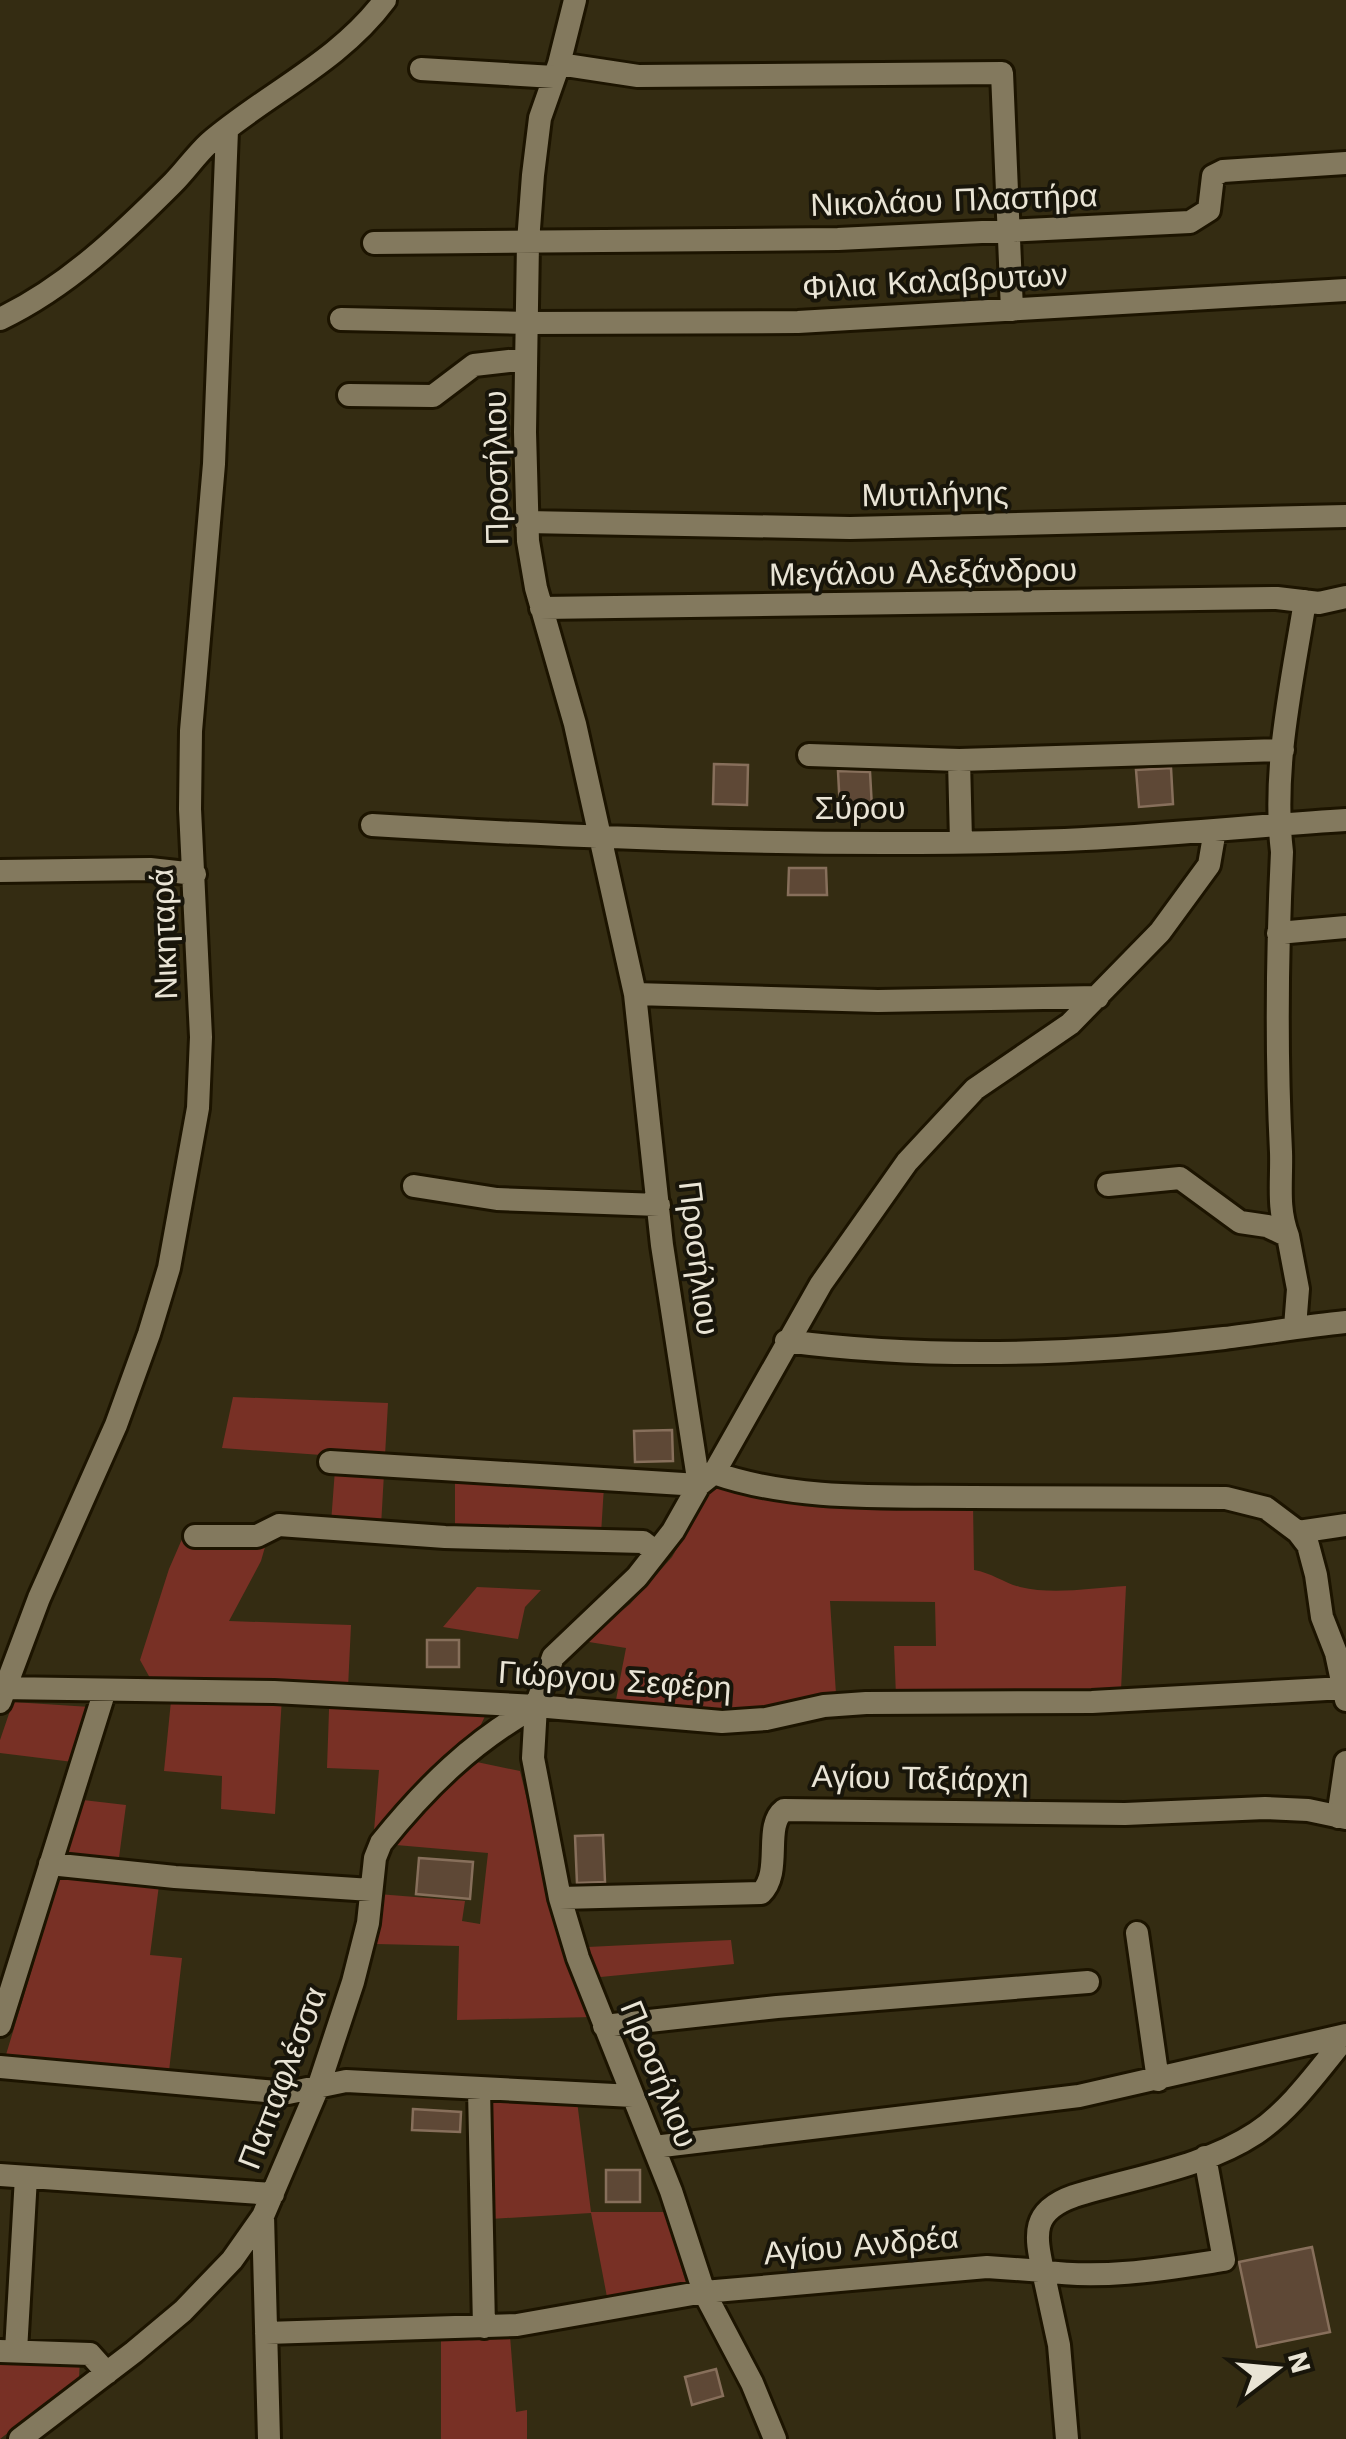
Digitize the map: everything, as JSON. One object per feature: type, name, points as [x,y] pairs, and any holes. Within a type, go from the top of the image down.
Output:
[{"type":"street","points":[[0,319],[58,285],[103,249],[207,145],[337,51],[385,0]]},
{"type":"street","name":"Προσήλιου","points":[[575,0],[540,118],[528,242],[526,522],[531,564],[575,724],[636,994],[659,1205],[706,1479],[673,1531],[624,1591],[552,1658],[536,1706],[535,1777],[560,1898],[604,2026],[654,2147],[704,2292],[752,2383],[775,2439]]},
{"type":"street","points":[[421,69],[556,70],[638,76],[1002,72],[1012,310]]},
{"type":"street","name":"Νικηταρά","points":[[2,1692],[116,1425],[168,1268],[198,1108],[201,1037],[190,731],[206,587],[214,464],[227,130]]},
{"type":"street","name":"Νικολάου Πλαστήρα","points":[[374,243],[838,239],[1190,222],[1208,210],[1212,176],[1223,171],[1346,163]]},
{"type":"street","name":"Φιλια Καλαβρυτων","points":[[341,318],[528,323],[798,322],[1346,290]]},
{"type":"street","points":[[349,396],[433,396],[474,365],[526,358]]},
{"type":"street","name":"Μυτιλήνης","points":[[526,522],[850,528],[1346,516]]},
{"type":"street","name":"Μεγάλου Αλεξάνδρου","points":[[542,608],[1277,598],[1329,602],[1346,597]]},
{"type":"street","points":[[1295,1328],[1298,1290],[1280,1206],[1276,1058],[1282,852],[1278,824],[1283,750],[1305,602]]},
{"type":"street","points":[[809,755],[959,760],[1283,750]]},
{"type":"street","points":[[959,760],[961,841]]},
{"type":"street","name":"Σύρου","points":[[372,825],[600,836],[961,841],[1065,840],[1346,820]]},
{"type":"street","points":[[706,1479],[786,1342],[886,1190],[974,1089],[1063,1029],[1160,932],[1210,865],[1215,830]]},
{"type":"street","points":[[0,871],[150,868],[195,874]]},
{"type":"street","points":[[1278,933],[1346,927]]},
{"type":"street","points":[[636,994],[878,1001],[1098,997]]},
{"type":"street","points":[[1108,1186],[1180,1178],[1240,1222],[1267,1226],[1288,1236]]},
{"type":"street","points":[[414,1186],[497,1199],[659,1205]]},
{"type":"street","points":[[786,1342],[942,1353],[1084,1350],[1346,1322]]},
{"type":"street","points":[[330,1462],[706,1479],[806,1492],[1226,1498],[1266,1508],[1298,1532],[1314,1560],[1322,1617],[1338,1636],[1345,1694]]},
{"type":"street","points":[[195,1536],[257,1536],[278,1524],[445,1537],[643,1542],[656,1552]]},
{"type":"street","points":[[1298,1532],[1346,1525]]},
{"type":"street","points":[[0,2025],[104,1690]]},
{"type":"street","name":"Γιώργου Σεφέρη","points":[[2,1692],[274,1692],[536,1706],[734,1722],[866,1702],[1092,1702],[1345,1694]]},
{"type":"street","name":"Παπαφλέσσα","points":[[20,2439],[209,2286],[263,2216],[319,2085],[362,1951],[375,1858],[381,1843],[432,1783],[490,1733],[536,1706]]},
{"type":"street","points":[[1342,1817],[1346,1762]]},
{"type":"street","name":"Αγίου Ταξιάρχη","points":[[560,1898],[761,1893],[769,1884],[776,1820],[784,1810],[1125,1814],[1265,1808],[1308,1810],[1342,1817]]},
{"type":"street","points":[[50,1864],[371,1890]]},
{"type":"street","points":[[1137,1933],[1158,2080]]},
{"type":"street","points":[[604,2026],[777,2007],[1088,1982]]},
{"type":"street","points":[[654,2147],[1062,2098],[1346,2036]]},
{"type":"street","points":[[1067,2439],[1059,2344],[1035,2234],[1044,2216],[1056,2204],[1074,2196],[1205,2157],[1258,2132],[1284,2110],[1346,2036]]},
{"type":"street","points":[[0,2067],[288,2093],[346,2081],[632,2096]]},
{"type":"street","points":[[480,2089],[484,2327]]},
{"type":"street","name":"Αγίου Ανδρέα","points":[[266,2333],[517,2325],[704,2292],[988,2267],[1075,2274],[1224,2260],[1205,2157]]},
{"type":"street","points":[[0,2175],[273,2194]]},
{"type":"street","points":[[26,2177],[8,2351],[90,2354],[107,2372]]},
{"type":"street","points":[[263,2216],[269,2439]]},
{"type":"shaded area","points":[[233,1397],[388,1403],[381,1526],[331,1523],[336,1456],[222,1448]]},
{"type":"shaded area","points":[[455,1479],[604,1486],[601,1534],[455,1532]]},
{"type":"shaded area","points":[[715,1483],[973,1503],[974,1570],[1033,1589],[1126,1586],[1121,1690],[896,1696],[894,1646],[936,1646],[935,1602],[830,1601],[836,1694],[753,1711],[615,1705],[626,1648],[583,1641],[630,1604],[672,1557]]},
{"type":"shaded area","points":[[189,1523],[257,1528],[249,1546],[265,1547],[229,1621],[351,1625],[347,1709],[487,1712],[476,1735],[453,1757],[520,1771],[567,1948],[731,1940],[734,1964],[580,1979],[593,2017],[457,2020],[459,1946],[376,1944],[378,1894],[465,1901],[462,1921],[480,1924],[488,1853],[373,1843],[379,1770],[327,1768],[330,1681],[283,1680],[275,1814],[221,1809],[222,1776],[164,1771],[173,1681],[150,1678],[140,1660],[169,1569]]},
{"type":"shaded area","points":[[477,1587],[541,1590],[525,1607],[518,1639],[443,1627]]},
{"type":"shaded area","points":[[13,1702],[90,1707],[73,1762],[0,1753],[0,1740]]},
{"type":"shaded area","points":[[83,1800],[126,1805],[116,1880],[159,1885],[150,1955],[182,1958],[169,2071],[5,2058]]},
{"type":"shaded area","points":[[487,2099],[577,2101],[591,2212],[665,2212],[686,2283],[607,2297],[591,2213],[490,2219]]},
{"type":"shaded area","points":[[510,2336],[516,2412],[527,2410],[527,2439],[441,2439],[441,2339]]},
{"type":"shaded area","points":[[80,2359],[79,2378],[0,2439],[0,2360]]},
{"type":"building","points":[[714,764],[748,765],[747,805],[713,804]]},
{"type":"building","points":[[1171,768],[1173,804],[1139,807],[1136,770]]},
{"type":"building","points":[[838,771],[870,772],[872,808],[840,810]]},
{"type":"building","points":[[789,868],[826,868],[827,895],[788,895]]},
{"type":"building","points":[[672,1430],[673,1461],[635,1462],[634,1431]]},
{"type":"building","points":[[427,1640],[459,1640],[459,1667],[427,1667]]},
{"type":"building","points":[[603,1835],[605,1882],[577,1883],[575,1836]]},
{"type":"building","points":[[419,1858],[473,1862],[470,1899],[416,1894]]},
{"type":"building","points":[[413,2109],[461,2112],[460,2132],[412,2130]]},
{"type":"building","points":[[606,2170],[640,2170],[640,2202],[606,2202]]},
{"type":"building","points":[[1312,2247],[1330,2332],[1257,2347],[1239,2262]]},
{"type":"building","points":[[716,2369],[723,2396],[692,2405],[685,2377]]}]
